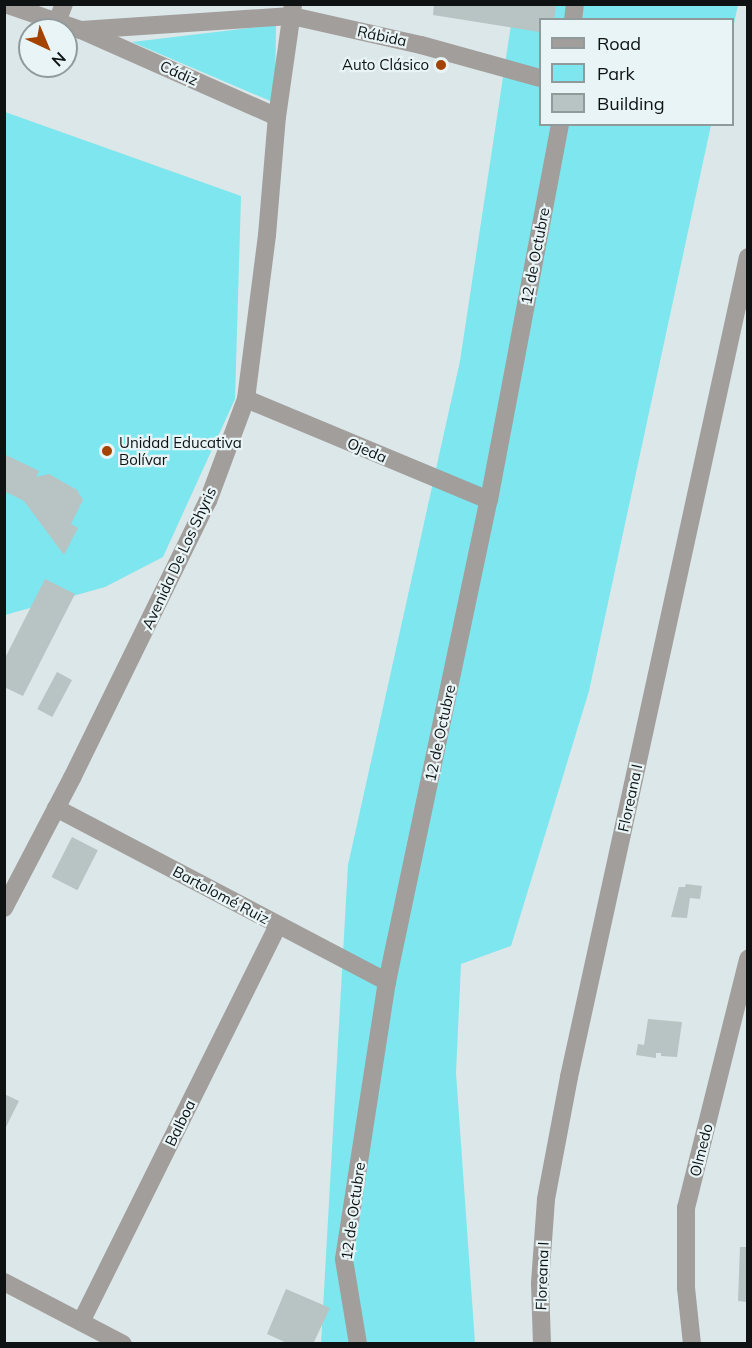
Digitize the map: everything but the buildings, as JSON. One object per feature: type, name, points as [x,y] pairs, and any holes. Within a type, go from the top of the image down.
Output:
[{"type":"street","name":"Cádiz","points":[[5,4],[45,18]]},
{"type":"street","points":[[59,18],[64,4]]},
{"type":"street","name":"Cádiz","points":[[81,30],[293,10]]},
{"type":"street","name":"Rábida","points":[[293,10],[539,78]]},
{"type":"street","name":"Avenida De Los Shyris","points":[[4,908],[208,501],[246,399],[267,235],[277,117],[293,10]]},
{"type":"street","name":"Cádiz","points":[[78,29],[277,117]]},
{"type":"street","name":"12 de Octubre","points":[[358,1344],[344,1259],[387,982],[489,500],[560,126]]},
{"type":"street","name":"Floreana I","points":[[542,1344],[540,1283],[546,1199],[565,1099],[747,257]]},
{"type":"street","name":"Ojeda","points":[[246,399],[489,500]]},
{"type":"street","name":"Bartolomé Ruiz","points":[[56,808],[387,982]]},
{"type":"street","name":"Balboa","points":[[81,1322],[278,925]]},
{"type":"street","name":"Olmedo","points":[[692,1344],[686,1288],[686,1209],[747,959]]},
{"type":"street","points":[[4,1282],[123,1344]]},
{"type":"green space","points":[[514,5],[738,5],[734,23],[734,18],[539,18],[539,126],[711,126],[589,691],[511,946],[461,964],[456,1073],[475,1343],[321,1344],[348,865],[460,361]]},
{"type":"green space","points":[[276,25],[275,103],[132,42]]},
{"type":"green space","name":"Unidad Educativa Bolívar","points":[[5,112],[241,196],[235,399],[163,557],[105,587],[5,615]]},
{"type":"place","name":"Auto Clásico","points":[[441,65]]},
{"type":"place","name":"Unidad Educativa Bolívar","points":[[107,451]]}]
